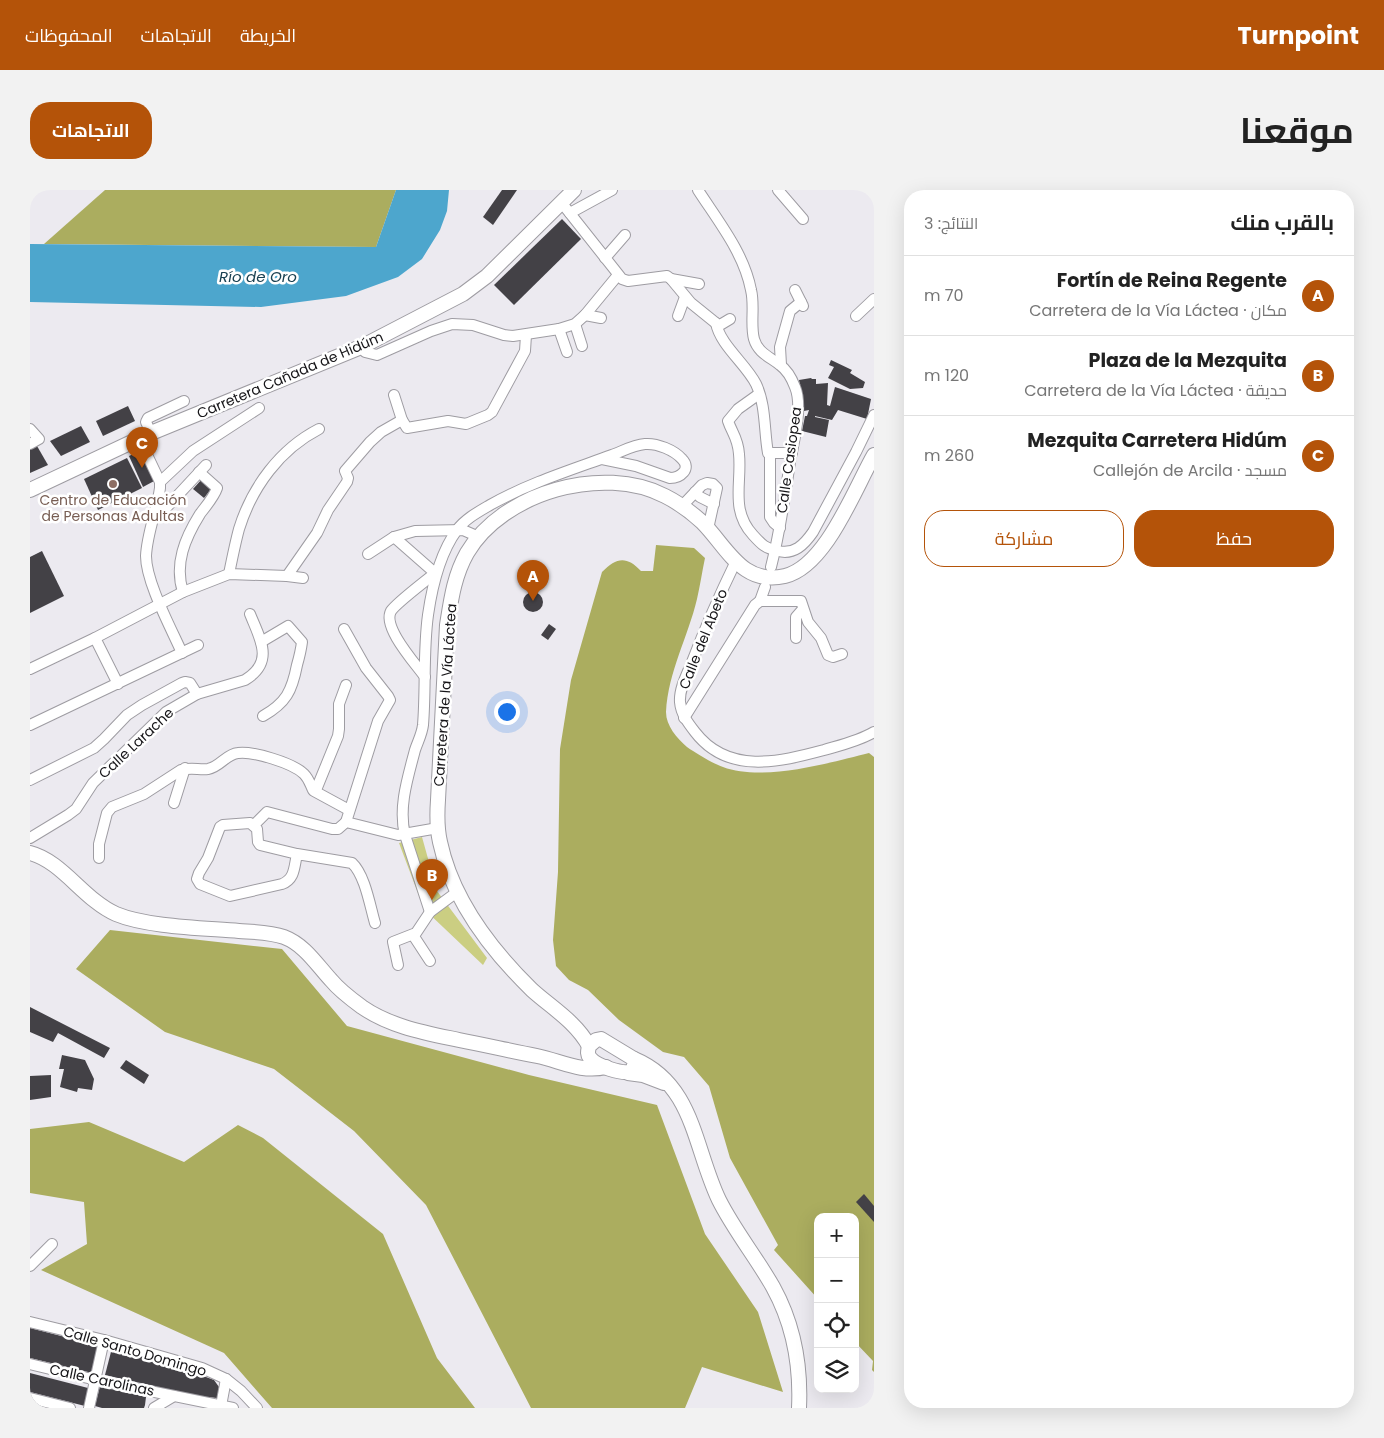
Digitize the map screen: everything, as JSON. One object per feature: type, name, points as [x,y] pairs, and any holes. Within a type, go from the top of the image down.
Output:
[{"type":"street","name":"Carretera Cañada de Hidúm","points":[[30,490],[145,435],[361,348],[463,294],[475,286],[565,208],[574,190]]},
{"type":"street","points":[[612,190],[565,208],[618,275],[628,281],[662,277],[699,284]]},
{"type":"street","name":"Calle Casiopea","points":[[698,190],[738,253],[744,266],[752,293],[753,337],[756,346],[762,353],[781,366],[790,377],[796,390],[798,404],[780,528],[779,551],[771,566]]},
{"type":"street","points":[[778,190],[803,219]]},
{"type":"street","points":[[605,258],[625,235]]},
{"type":"street","points":[[361,348],[365,352],[377,355],[431,331],[452,324],[483,327],[504,335],[526,335],[559,329],[575,324],[585,315],[618,275]]},
{"type":"street","points":[[671,278],[686,297],[716,323],[722,338],[746,368],[756,385],[764,413],[768,452],[770,453],[770,517],[774,524],[780,528]]},
{"type":"street","points":[[781,366],[780,347],[790,311],[802,304],[795,290]]},
{"type":"street","points":[[678,316],[686,297]]},
{"type":"street","points":[[856,316],[874,299]]},
{"type":"street","points":[[585,315],[601,318]]},
{"type":"street","points":[[716,323],[720,325],[730,319]]},
{"type":"street","points":[[575,324],[582,346]]},
{"type":"street","points":[[559,329],[567,352]]},
{"type":"street","points":[[394,394],[402,420],[407,428],[448,420],[466,424],[488,415],[492,412],[525,350],[526,335]]},
{"type":"street","points":[[759,394],[738,409],[728,421],[735,434],[740,453],[738,497],[743,523],[760,544],[767,549],[792,551],[806,542],[856,452],[874,415]]},
{"type":"street","points":[[182,653],[160,604],[147,566],[148,545],[156,512],[160,482],[145,435],[148,418],[184,402]]},
{"type":"street","points":[[160,482],[193,451],[259,408]]},
{"type":"street","points":[[287,576],[316,533],[338,493],[348,482],[345,471],[375,437],[402,420]]},
{"type":"street","points":[[30,429],[34,442]]},
{"type":"street","points":[[229,574],[239,529],[255,492],[266,474],[291,446],[304,436],[319,429]]},
{"type":"street","points":[[430,912],[402,824],[403,799],[423,727],[428,616],[435,573],[457,530],[477,513],[513,492],[544,478],[577,468],[635,446],[646,444],[669,450],[684,460],[686,466],[681,476],[676,478],[636,466],[602,459]]},
{"type":"street","points":[[856,452],[872,457]]},
{"type":"street","points":[[770,453],[792,453]]},
{"type":"street","name":"Carretera de la Vía Láctea","points":[[592,1045],[572,1023],[546,1002],[514,971],[480,930],[457,892],[440,842],[438,800],[447,625],[451,596],[461,565],[478,537],[503,514],[522,503],[550,492],[580,484],[604,483],[642,488],[664,495],[682,506],[708,528],[736,561],[748,572],[760,578],[773,578],[797,572],[808,564],[826,544],[872,457]]},
{"type":"street","points":[[577,468],[580,484]]},
{"type":"street","points":[[156,512],[166,509],[203,469],[217,488],[193,527],[183,550],[179,572],[183,592]]},
{"type":"street","points":[[682,506],[707,482],[713,484],[717,488],[708,528]]},
{"type":"street","points":[[695,492],[700,497],[714,504]]},
{"type":"street","points":[[368,554],[394,537],[415,531],[457,530],[472,533],[478,537]]},
{"type":"street","points":[[394,537],[435,573]]},
{"type":"street","name":"Calle del Abeto","points":[[684,718],[680,701],[685,679],[736,561]]},
{"type":"street","points":[[425,677],[392,630],[389,620],[392,610],[435,573]]},
{"type":"street","points":[[30,669],[95,638],[183,592],[229,574],[303,578]]},
{"type":"street","points":[[765,587],[760,601],[755,605],[684,718],[700,739],[712,749],[729,758],[747,761],[786,760],[858,740],[874,732]]},
{"type":"street","points":[[760,601],[802,605]]},
{"type":"street","points":[[796,638],[795,622],[802,605]]},
{"type":"street","points":[[802,605],[811,627],[821,638],[828,654],[833,657],[842,654]]},
{"type":"street","name":"Calle Larache","points":[[30,838],[76,809],[93,783],[156,720],[181,702],[197,694],[245,680],[252,676],[264,659],[261,642],[250,614]]},
{"type":"street","points":[[261,642],[288,626],[302,642],[290,692],[274,710],[263,716]]},
{"type":"street","points":[[254,825],[267,812],[332,829],[338,829],[346,822],[378,721],[390,700],[359,657],[344,629]]},
{"type":"street","points":[[95,638],[118,684]]},
{"type":"street","points":[[30,725],[198,645]]},
{"type":"street","points":[[30,780],[94,748],[127,715],[182,683],[190,682],[197,694]]},
{"type":"street","points":[[314,791],[338,736],[339,704],[346,686]]},
{"type":"street","points":[[100,858],[99,844],[107,813],[112,808],[144,794],[185,768],[206,770],[215,767],[238,753],[251,754],[302,772],[311,782],[311,788],[314,791],[350,810]]},
{"type":"street","points":[[174,804],[185,768]]},
{"type":"street","points":[[346,822],[398,835],[438,828]]},
{"type":"street","points":[[297,854],[292,878],[282,884],[230,896],[200,884],[197,879],[208,858],[220,827],[223,825],[250,823],[257,829],[260,845],[297,854],[352,863],[358,869],[375,923]]},
{"type":"street","points":[[30,853],[38,855],[51,863],[104,908],[123,917],[158,923],[260,932],[286,938],[296,943],[311,956],[341,991],[365,1009],[382,1018],[428,1033],[553,1059],[575,1068],[586,1070],[606,1068]]},
{"type":"street","points":[[398,965],[393,942],[413,935],[420,929],[430,912],[457,892]]},
{"type":"street","points":[[413,935],[430,961]]},
{"type":"street","points":[[553,1059],[571,1058],[592,1045]]},
{"type":"street","points":[[592,1045],[634,1059],[657,1071],[667,1080],[691,1120],[720,1201],[782,1306],[795,1346],[798,1368],[799,1408]]},
{"type":"street","points":[[592,1045],[592,1060],[606,1068],[655,1079],[674,1091]]},
{"type":"street","points":[[628,1073],[634,1067],[634,1059]]},
{"type":"street","points":[[30,1266],[52,1244]]},
{"type":"street","name":"Calle Santo Domingo","points":[[30,1322],[190,1364],[226,1379],[257,1408]]},
{"type":"street","points":[[90,1408],[104,1340]]},
{"type":"street","name":"Calle Carolinas","points":[[30,1364],[96,1380],[233,1408]]},
{"type":"street","points":[[221,1406],[226,1379]]},
{"type":"street","points":[[154,1408],[174,1396]]},
{"type":"street","points":[[30,1398],[70,1408]]},
{"type":"green space","points":[[105,190],[396,190],[376,247],[44,244]]},
{"type":"green space","points":[[656,545],[694,548],[705,558],[697,599],[670,683],[666,712],[668,722],[676,736],[687,747],[723,767],[757,773],[816,766],[869,753],[874,757],[874,1372],[872,1370],[873,1361],[859,1346],[859,1213],[814,1213],[814,1295],[774,1250],[778,1245],[730,1158],[709,1086],[684,1057],[663,1052],[619,1020],[588,990],[569,980],[556,966],[553,940],[558,872],[560,749],[571,680],[602,572],[621,560],[631,562],[641,571],[653,571]]},
{"type":"green space","points":[[422,837],[437,891],[487,958],[483,965],[424,909],[399,843]]},
{"type":"green space","points":[[110,930],[282,949],[347,1026],[529,1075],[657,1105],[705,1234],[758,1312],[783,1392],[702,1367],[685,1408],[531,1408],[426,1205],[354,1131],[274,1069],[165,1032],[76,969]]},
{"type":"green space","points":[[89,1122],[184,1162],[238,1125],[263,1138],[383,1234],[437,1358],[475,1408],[272,1408],[224,1353],[41,1270],[87,1244],[84,1202],[30,1193],[30,1129]]},
{"type":"water","name":"Río de Oro","points":[[396,190],[449,190],[447,211],[440,230],[422,259],[398,277],[346,296],[261,307],[30,302],[30,244],[376,247]]},
{"type":"building","points":[[502,190],[517,190],[493,225],[483,217]]},
{"type":"building","points":[[562,219],[581,239],[514,305],[494,285]]},
{"type":"building","points":[[831,360],[852,370],[850,373],[865,382],[863,388],[850,389],[828,378],[834,367],[829,365]]},
{"type":"building","points":[[816,379],[816,384],[828,383],[827,405],[830,406],[835,387],[871,399],[867,419],[838,410],[832,420],[815,416],[829,420],[826,437],[802,431],[805,416],[807,416],[809,410],[804,411],[799,380]]},
{"type":"building","points":[[128,406],[135,421],[103,436],[96,421]]},
{"type":"building","points":[[81,426],[90,442],[61,456],[50,441]]},
{"type":"building","points":[[37,446],[48,465],[30,473],[30,449]]},
{"type":"building","points":[[142,450],[156,480],[143,487],[129,456]]},
{"type":"building","name":"Centro de Educación de Personas Adultas","points":[[127,458],[142,488],[98,510],[84,479]]},
{"type":"building","points":[[202,479],[212,488],[204,498],[193,489]]},
{"type":"building","points":[[42,551],[64,596],[30,613],[30,557]]},
{"type":"building","points":[[533,592],[540,595],[543,602],[540,609],[533,612],[526,609],[523,602],[526,595]]},
{"type":"building","points":[[549,624],[556,629],[548,640],[541,635]]},
{"type":"building","points":[[30,1007],[110,1048],[104,1058],[58,1033],[53,1042],[30,1032]]},
{"type":"building","points":[[62,1055],[85,1060],[94,1079],[92,1090],[78,1088],[77,1092],[60,1087],[64,1069],[59,1069]]},
{"type":"building","points":[[126,1060],[149,1075],[144,1084],[120,1068]]},
{"type":"building","points":[[51,1075],[51,1097],[30,1100],[30,1076]]},
{"type":"building","points":[[864,1194],[874,1206],[874,1222],[856,1202]]},
{"type":"building","points":[[30,1328],[100,1346],[92,1373],[30,1358]]},
{"type":"building","points":[[112,1348],[171,1364],[214,1380],[219,1387],[217,1398],[196,1396],[105,1375]]},
{"type":"building","points":[[30,1373],[88,1388],[85,1406],[30,1392]]},
{"type":"building","points":[[100,1386],[146,1397],[144,1408],[102,1408],[95,1406]]},
{"type":"place","name":"Mezquita Carretera Hidúm","points":[[142,468]]},
{"type":"place","name":"Centro de Educación de Personas Adultas","points":[[113,484]]},
{"type":"place","name":"Fortín de Reina Regente","points":[[533,601]]},
{"type":"place","name":"Plaza de la Mezquita","points":[[432,900]]}]
